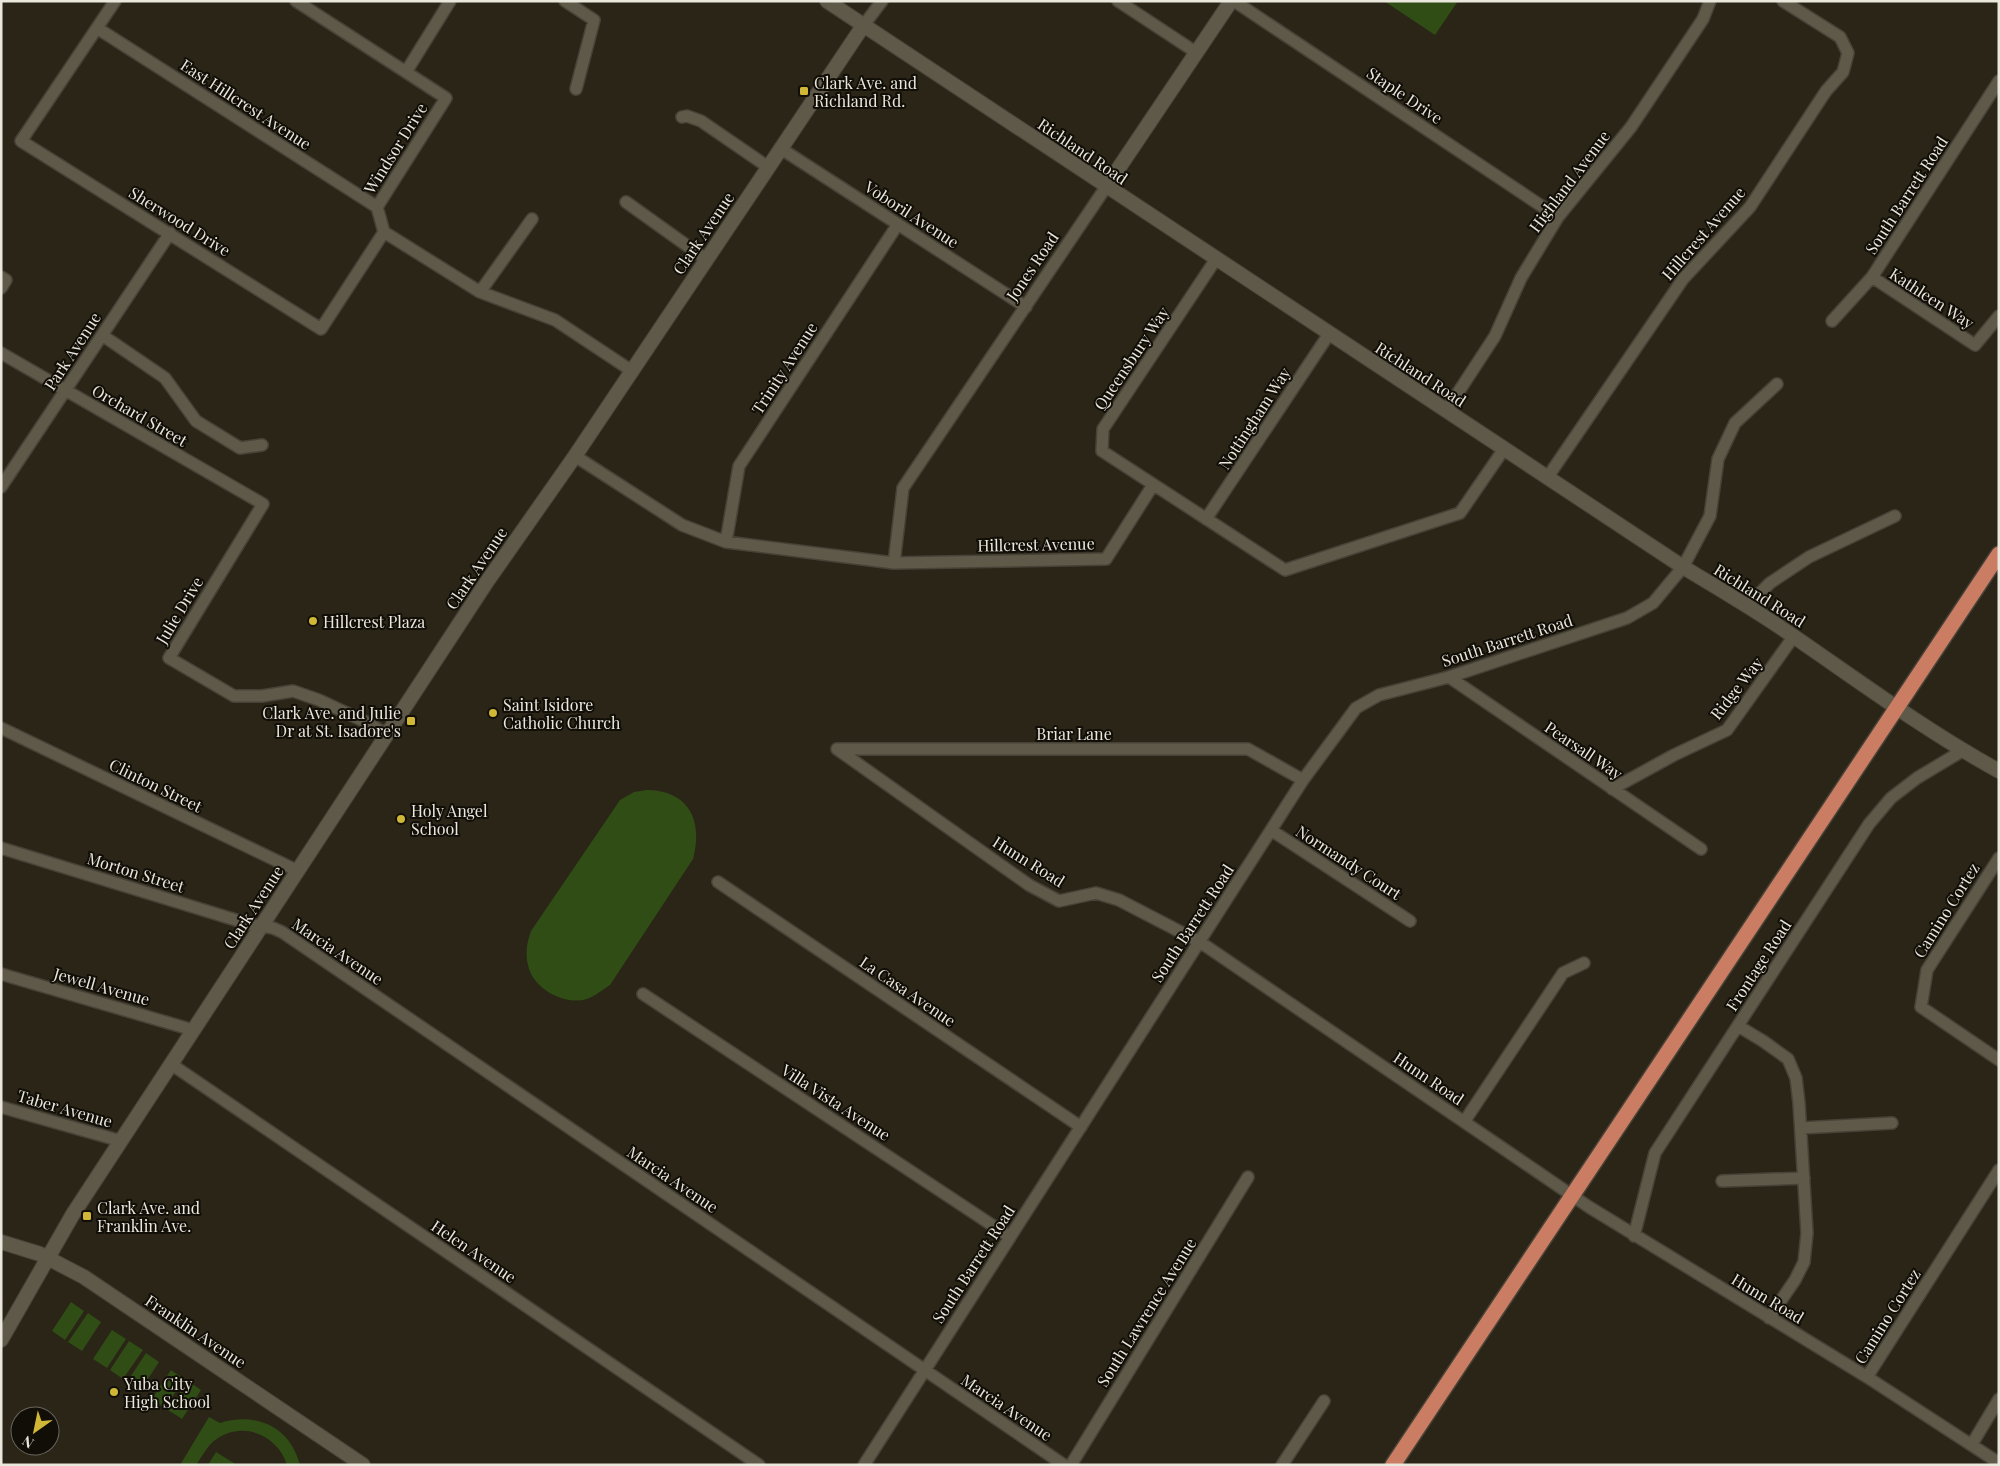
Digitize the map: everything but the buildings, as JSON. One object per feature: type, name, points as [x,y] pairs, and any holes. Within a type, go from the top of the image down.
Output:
[{"type":"highway","points":[[1393,1465],[1999,554]]},
{"type":"street","points":[[97,28],[115,1]]},
{"type":"street","points":[[296,1],[406,72],[450,1]]},
{"type":"street","points":[[565,1],[594,20],[576,89]]},
{"type":"street","name":"Richland Road","points":[[827,1],[1547,478],[1683,567],[1794,636],[1962,751],[1999,771]]},
{"type":"street","points":[[863,26],[882,1]]},
{"type":"street","points":[[1118,1],[1197,53]]},
{"type":"street","name":"Jones Road","points":[[894,563],[903,488],[1233,1]]},
{"type":"street","name":"Staple Drive","points":[[1233,1],[1558,217]]},
{"type":"street","name":"Highland Avenue","points":[[1446,411],[1495,336],[1521,278],[1558,217],[1631,127],[1703,19],[1710,1]]},
{"type":"street","name":"Hillcrest Avenue","points":[[1547,478],[1683,278],[1750,207],[1826,91],[1843,72],[1848,53],[1840,37],[1783,1]]},
{"type":"street","name":"Clark Avenue","points":[[1,1340],[73,1214],[486,583],[632,371],[863,26]]},
{"type":"street","name":"Sherwood Drive","points":[[97,28],[22,141],[322,328],[384,232]]},
{"type":"street","name":"East Hillcrest Avenue","points":[[97,28],[377,207]]},
{"type":"street","name":"Windsor Drive","points":[[384,232],[377,207],[446,98],[406,72]]},
{"type":"street","name":"South Barrett Road","points":[[1832,321],[1872,278],[1999,81]]},
{"type":"street","points":[[682,117],[686,116],[701,121],[768,167]]},
{"type":"street","name":"Voboril Avenue","points":[[780,148],[1026,307]]},
{"type":"street","points":[[626,202],[707,260]]},
{"type":"street","points":[[480,292],[532,219]]},
{"type":"street","name":"Trinity Avenue","points":[[726,542],[739,466],[898,224]]},
{"type":"street","points":[[384,232],[480,292],[555,320],[632,371]]},
{"type":"street","name":"Park Avenue","points":[[1,488],[170,233]]},
{"type":"street","name":"Queensbury Way","points":[[1153,485],[1102,451],[1103,429],[1216,259]]},
{"type":"street","points":[[1,277],[6,280],[1,288]]},
{"type":"street","name":"Kathleen Way","points":[[1872,278],[1975,345],[1999,316]]},
{"type":"street","name":"Nottingham Way","points":[[1206,519],[1329,334]]},
{"type":"street","points":[[102,335],[165,378],[196,421],[240,448],[262,445]]},
{"type":"street","name":"Orchard Street","points":[[1,354],[262,504]]},
{"type":"street","name":"South Barrett Road","points":[[864,1465],[1303,780],[1356,708],[1379,695],[1448,678],[1627,618],[1653,603],[1683,567],[1710,516],[1718,459],[1735,423],[1777,384]]},
{"type":"street","points":[[1153,485],[1285,570],[1460,514],[1504,449]]},
{"type":"street","name":"Hillcrest Avenue","points":[[574,456],[682,525],[726,542],[894,563],[1106,559],[1153,485]]},
{"type":"street","name":"Julie Drive","points":[[262,504],[169,658],[234,696],[262,696],[293,691],[319,700],[370,724],[387,735]]},
{"type":"street","points":[[1747,606],[1770,583],[1809,557],[1895,516]]},
{"type":"street","name":"Ridge Way","points":[[1612,789],[1674,754],[1727,730],[1794,636]]},
{"type":"street","name":"Pearsall Way","points":[[1448,678],[1701,849]]},
{"type":"street","name":"Clinton Street","points":[[1,728],[298,871]]},
{"type":"street","name":"Briar Lane","points":[[837,749],[1248,749],[1303,780]]},
{"type":"street","name":"Hunn Road","points":[[837,749],[1030,885],[1060,901],[1096,893],[1119,900],[1200,942],[1634,1236],[1867,1378],[1999,1463]]},
{"type":"street","name":"Frontage Road","points":[[1634,1236],[1655,1153],[1869,824],[1892,798],[1917,778],[1962,751]]},
{"type":"street","name":"Normandy Court","points":[[1272,830],[1410,921]]},
{"type":"street","name":"Morton Street","points":[[1,848],[261,927]]},
{"type":"street","name":"Camino Cortez","points":[[1999,858],[1927,970],[1921,1007],[1999,1060]]},
{"type":"street","name":"La Casa Avenue","points":[[718,882],[1081,1127]]},
{"type":"street","name":"Marcia Avenue","points":[[261,927],[273,928],[282,932],[1064,1465]]},
{"type":"street","points":[[1464,1122],[1562,972],[1584,963]]},
{"type":"street","name":"Jewell Avenue","points":[[1,974],[193,1030]]},
{"type":"street","name":"Villa Vista Avenue","points":[[644,994],[1010,1237]]},
{"type":"street","points":[[1738,1026],[1788,1059],[1796,1078],[1807,1233],[1804,1262],[1795,1280],[1769,1318]]},
{"type":"street","name":"Helen Avenue","points":[[171,1064],[759,1465]]},
{"type":"street","name":"Taber Avenue","points":[[1,1107],[121,1141]]},
{"type":"street","points":[[1801,1128],[1892,1123]]},
{"type":"street","name":"Camino Cortez","points":[[1867,1378],[1999,1170]]},
{"type":"street","name":"South Lawrence Avenue","points":[[1071,1465],[1248,1177]]},
{"type":"street","points":[[1722,1181],[1804,1178]]},
{"type":"street","name":"Franklin Avenue","points":[[1,1242],[48,1258],[84,1277],[363,1465]]},
{"type":"street","points":[[1972,1444],[1999,1399]]},
{"type":"street","points":[[1282,1465],[1324,1402]]},
{"type":"green space","points":[[1384,1],[1458,1],[1435,35]]},
{"type":"green space","points":[[647,790],[674,796],[683,802],[690,811],[696,832],[693,859],[610,985],[594,996],[583,1000],[574,1001],[557,996],[541,987],[531,973],[527,961],[527,952],[531,931],[620,800],[634,792]]},
{"type":"green space","points":[[71,1302],[84,1311],[65,1340],[52,1331]]},
{"type":"green space","points":[[88,1313],[101,1322],[82,1351],[68,1342]]},
{"type":"green space","points":[[112,1330],[126,1339],[107,1368],[93,1359]]},
{"type":"green space","points":[[129,1341],[143,1350],[123,1379],[110,1370]]},
{"type":"green space","points":[[146,1353],[159,1362],[140,1391],[127,1382]]},
{"type":"green space","points":[[171,1370],[184,1379],[165,1408],[152,1399]]},
{"type":"green space","points":[[188,1381],[201,1390],[182,1419],[168,1410]]},
{"type":"green space","points":[[209,1417],[220,1423],[246,1419],[270,1425],[288,1440],[300,1465],[287,1465],[283,1455],[268,1439],[249,1431],[239,1431],[228,1433],[214,1440],[196,1465],[180,1465]]},
{"type":"green space","points":[[216,1452],[237,1465],[208,1465]]},
{"type":"place","name":"Clark Ave. and Richland Rd.","points":[[804,91]]},
{"type":"place","name":"Hillcrest Plaza","points":[[313,621]]},
{"type":"place","name":"Saint Isidore Catholic Church","points":[[493,713]]},
{"type":"place","name":"Clark Ave. and Julie Dr at St. Isadore's","points":[[411,721]]},
{"type":"place","name":"Holy Angel School","points":[[401,819]]},
{"type":"place","name":"Clark Ave. and Franklin Ave.","points":[[87,1216]]},
{"type":"place","name":"Yuba City High School","points":[[114,1392]]}]
